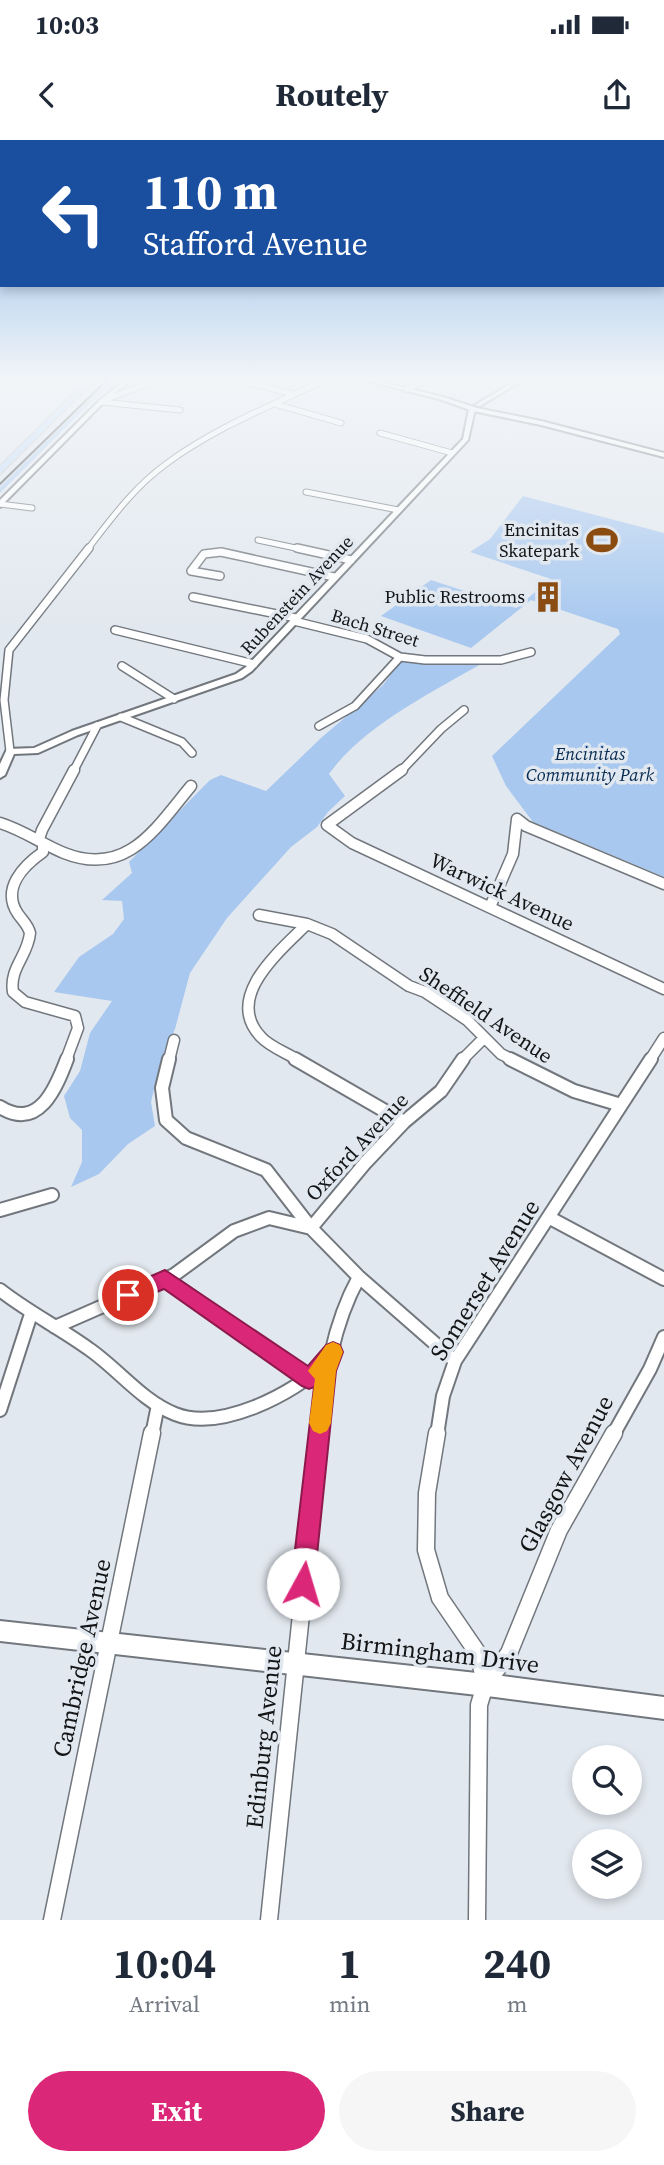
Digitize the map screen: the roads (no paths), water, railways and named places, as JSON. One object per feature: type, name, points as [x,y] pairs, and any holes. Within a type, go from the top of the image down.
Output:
[{"type":"main road","points":[[0,505],[42,462]]},
{"type":"main road","name":"Birmingham Drive","points":[[0,1631],[485,1685],[664,1708]]},
{"type":"street","points":[[0,775],[10,751],[2,702],[5,662],[9,650],[140,485],[170,462]]},
{"type":"street","name":"Rubenstein Avenue","points":[[10,751],[35,751],[121,717],[239,676],[254,664],[443,462]]},
{"type":"street","points":[[306,492],[398,510]]},
{"type":"street","points":[[0,505],[32,508]]},
{"type":"street","points":[[258,540],[351,560]]},
{"type":"street","points":[[220,576],[191,571],[204,554],[221,552],[334,577]]},
{"type":"street","name":"Bach Street","points":[[192,597],[295,619],[367,639],[400,657],[425,660],[501,660],[531,652]]},
{"type":"street","points":[[115,630],[254,664]]},
{"type":"street","points":[[0,654],[9,650]]},
{"type":"street","points":[[318,726],[337,720],[374,690],[400,657]]},
{"type":"street","points":[[122,666],[174,699]]},
{"type":"street","name":"Warwick Avenue","points":[[464,710],[441,729],[407,767],[327,825],[352,843],[664,989]]},
{"type":"street","points":[[121,717],[182,742],[192,753]]},
{"type":"street","points":[[39,839],[97,726]]},
{"type":"street","points":[[0,823],[17,828],[80,860],[104,862],[121,857],[142,843],[191,786]]},
{"type":"street","points":[[490,907],[513,854],[517,819],[526,827],[664,884]]},
{"type":"street","points":[[0,1107],[16,1114],[29,1113],[48,1100],[78,1028],[75,1016],[25,1002],[13,992],[11,983],[13,969],[30,939],[30,928],[13,906],[12,885],[17,873],[43,852],[43,844],[39,839]]},
{"type":"street","name":"Sheffield Avenue","points":[[258,915],[307,924],[332,934],[409,986],[425,992],[467,1020],[501,1054],[574,1091],[621,1105]]},
{"type":"street","points":[[307,924],[257,975],[248,1000],[250,1021],[262,1039],[404,1122]]},
{"type":"street","name":"Oxford Avenue","points":[[55,1327],[165,1279],[189,1265],[234,1231],[269,1218],[311,1228],[404,1122],[441,1091],[459,1063],[484,1038]]},
{"type":"street","name":"Somerset Avenue","points":[[485,1685],[479,1655],[440,1598],[426,1550],[427,1493],[443,1396],[455,1361],[664,1038]]},
{"type":"street","points":[[174,1040],[164,1074],[162,1101],[166,1120],[176,1131],[197,1143],[266,1170],[311,1228],[359,1278],[455,1361]]},
{"type":"street","points":[[0,1210],[52,1195]]},
{"type":"street","points":[[550,1218],[664,1279]]},
{"type":"street","points":[[0,1290],[31,1314],[91,1350],[158,1405],[183,1417],[219,1416],[290,1393],[325,1364],[333,1352],[344,1304],[359,1278]]},
{"type":"street","points":[[165,1279],[309,1379]]},
{"type":"street","points":[[0,1410],[31,1314]]},
{"type":"street","name":"Glasgow Avenue","points":[[477,1920],[479,1705],[485,1685],[509,1653],[559,1530],[650,1369],[664,1337]]},
{"type":"street","name":"Edinburg Avenue","points":[[269,1920],[326,1371],[333,1352]]},
{"type":"street","name":"Cambridge Avenue","points":[[52,1920],[158,1405]]},
{"type":"railway","points":[[0,484],[23,462]]},
{"type":"place","name":"Encinitas Skatepark","points":[[602,540]]},
{"type":"place","name":"Public Restrooms","points":[[548,597]]},
{"type":"park label","name":"Encinitas Community Park","points":[[590,764]]}]
